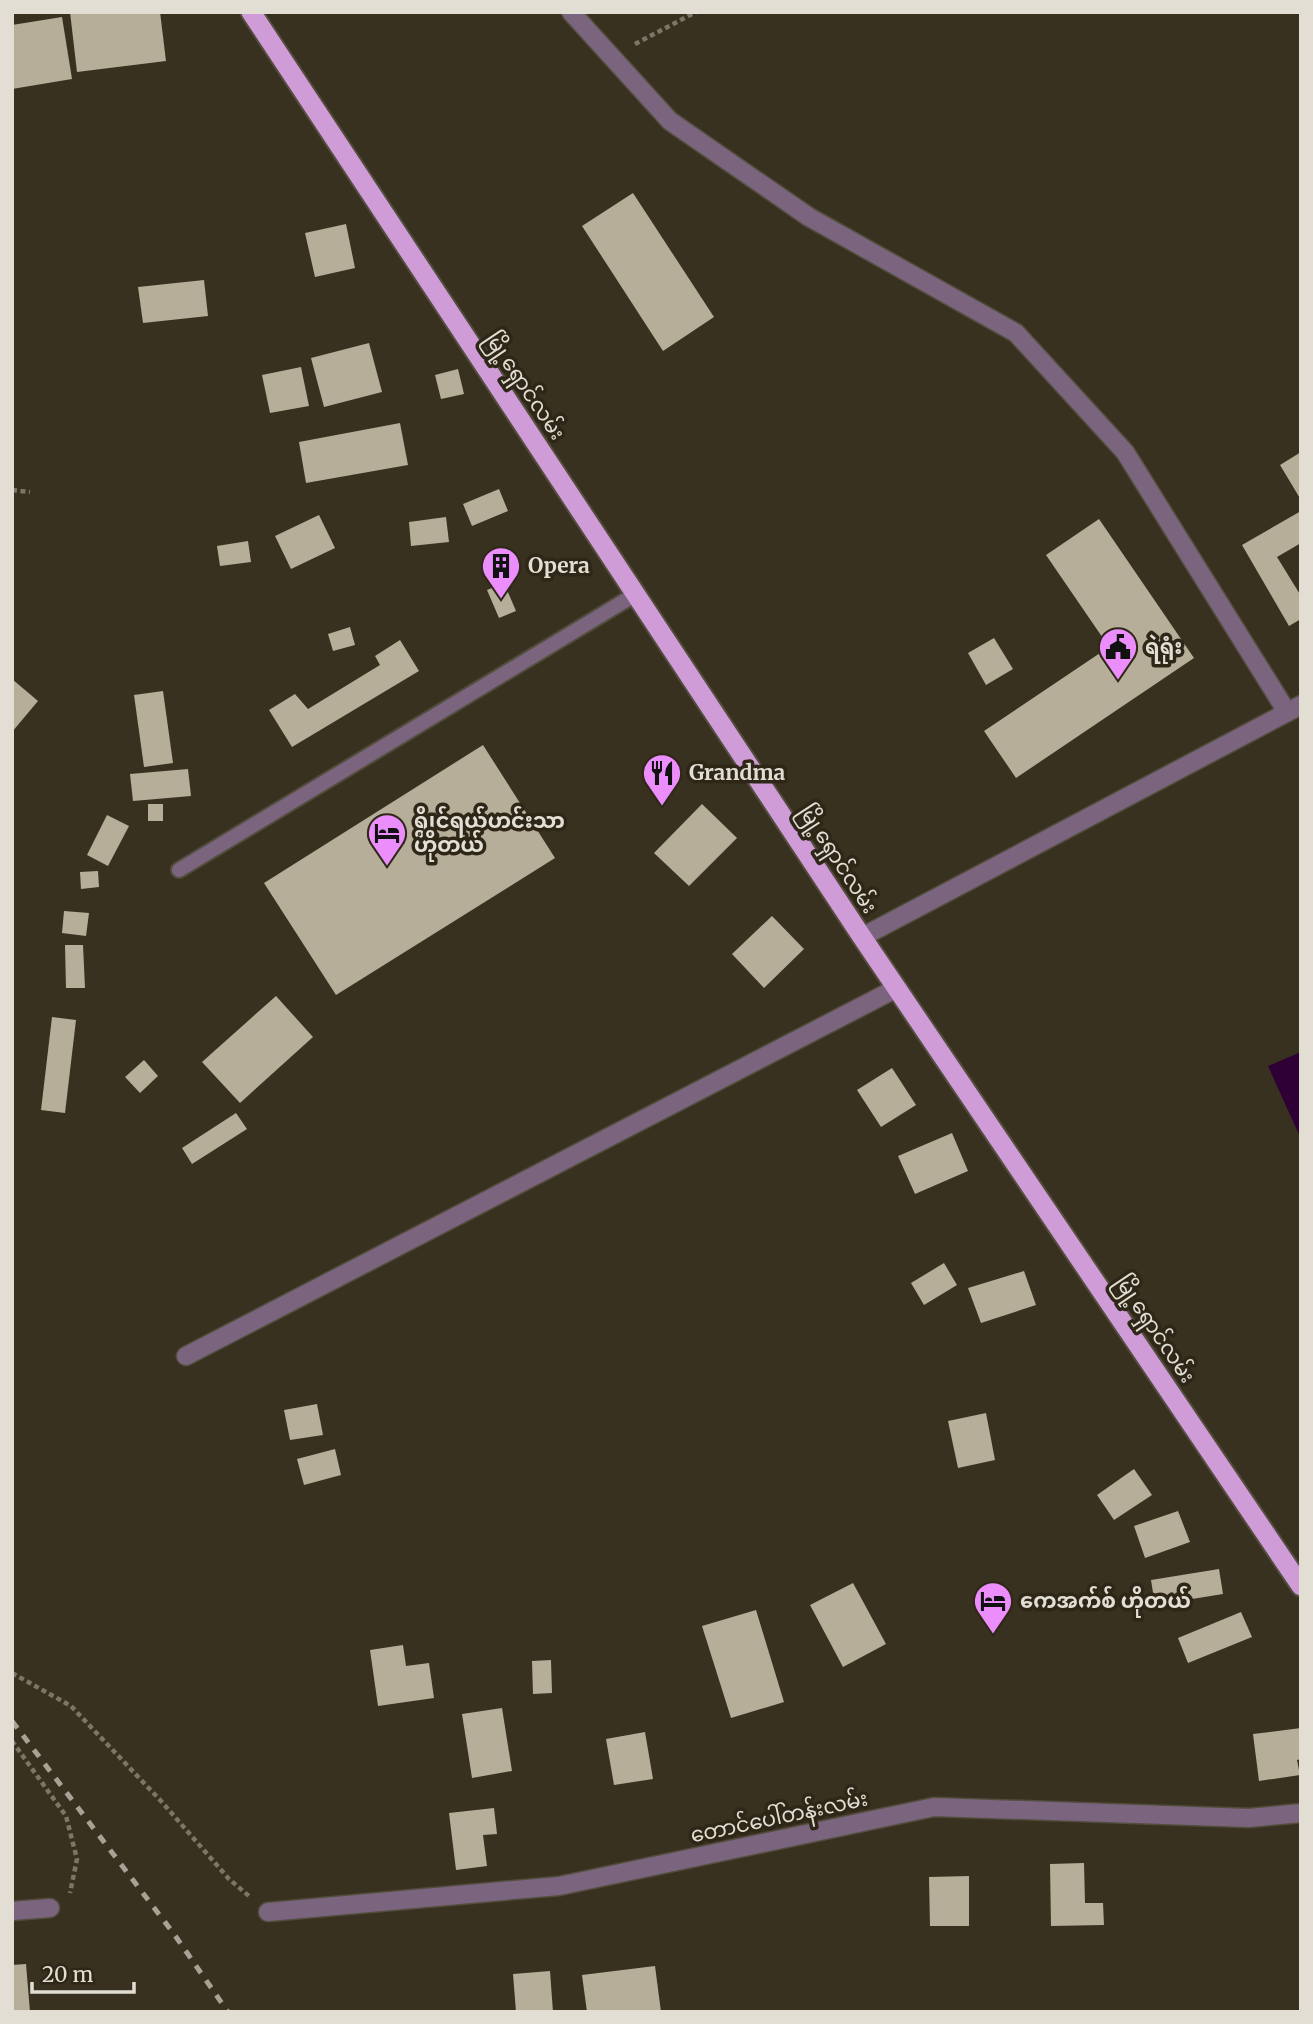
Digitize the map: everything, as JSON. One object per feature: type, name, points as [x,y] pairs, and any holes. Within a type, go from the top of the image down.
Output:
[{"type":"highway","name":"မြို့ရှောင်လမ်း","points":[[251,12],[862,937],[1301,1586]]},
{"type":"street","points":[[571,12],[670,121],[809,217],[1016,333],[1125,452],[1294,708],[862,937]]},
{"type":"street","points":[[186,1356],[897,988]]},
{"type":"street","name":"တောင်ပေါ်တန်းလမ်း","points":[[268,1912],[559,1886],[934,1807],[1249,1818],[1301,1813]]},
{"type":"street","points":[[12,1910],[50,1908]]},
{"type":"lane","points":[[179,870],[636,594]]},
{"type":"path","points":[[612,57],[696,12]]},
{"type":"path","points":[[12,490],[30,492]]},
{"type":"path","points":[[12,1673],[71,1706],[161,1801],[229,1879],[268,1912]]},
{"type":"path","points":[[12,1741],[66,1816],[78,1859],[68,1903],[50,1908]]},
{"type":"shaded area","points":[[1301,1052],[1301,1139],[1268,1066]]},
{"type":"building","points":[[70,12],[160,12],[166,61],[77,72]]},
{"type":"building","points":[[62,17],[72,79],[12,89],[12,25]]},
{"type":"building","points":[[633,193],[714,317],[663,351],[582,226]]},
{"type":"building","points":[[346,224],[355,268],[315,277],[305,233]]},
{"type":"building","points":[[204,280],[208,316],[143,323],[138,287]]},
{"type":"building","points":[[369,343],[382,392],[324,407],[311,358]]},
{"type":"building","points":[[301,367],[309,406],[270,413],[262,375]]},
{"type":"building","points":[[458,369],[464,394],[441,399],[435,375]]},
{"type":"building","points":[[400,423],[408,465],[306,483],[299,442]]},
{"type":"building","points":[[1301,452],[1301,500],[1280,465]]},
{"type":"building","points":[[499,489],[508,511],[472,526],[463,504]]},
{"type":"building","points":[[1301,511],[1301,543],[1277,557],[1301,596],[1301,619],[1289,626],[1242,545]]},
{"type":"building","points":[[319,515],[335,548],[291,569],[275,536]]},
{"type":"building","points":[[446,517],[449,542],[411,546],[409,522]]},
{"type":"building","points":[[1099,519],[1194,658],[1016,778],[984,731],[1109,647],[1046,555]]},
{"type":"building","points":[[248,541],[251,562],[220,566],[217,546]]},
{"type":"building","name":"Opera","points":[[504,583],[516,611],[499,618],[487,590]]},
{"type":"building","points":[[350,627],[355,645],[333,651],[328,634]]},
{"type":"building","points":[[994,638],[1013,669],[986,685],[968,653]]},
{"type":"building","points":[[400,640],[419,671],[292,747],[269,710],[295,694],[308,709],[380,665],[375,656]]},
{"type":"building","points":[[12,679],[38,701],[12,732]]},
{"type":"building","points":[[163,691],[173,763],[144,767],[134,695]]},
{"type":"building","points":[[483,745],[555,858],[336,995],[264,883]]},
{"type":"building","points":[[188,769],[191,796],[133,801],[130,774]]},
{"type":"building","points":[[148,804],[163,804],[163,821],[148,821]]},
{"type":"building","points":[[702,804],[737,838],[689,886],[654,853]]},
{"type":"building","points":[[107,815],[129,826],[108,866],[87,855]]},
{"type":"building","points":[[98,871],[99,887],[81,889],[80,872]]},
{"type":"building","points":[[64,911],[89,913],[86,936],[62,933]]},
{"type":"building","points":[[772,916],[804,949],[764,988],[732,954]]},
{"type":"building","points":[[65,945],[83,945],[85,988],[66,988]]},
{"type":"building","points":[[276,996],[313,1037],[240,1103],[202,1062]]},
{"type":"building","points":[[52,1017],[76,1020],[65,1113],[41,1110]]},
{"type":"building","points":[[144,1060],[158,1076],[140,1093],[125,1077]]},
{"type":"building","points":[[892,1068],[916,1105],[881,1127],[857,1090]]},
{"type":"building","points":[[236,1113],[247,1129],[192,1164],[182,1148]]},
{"type":"building","points":[[952,1133],[968,1171],[915,1194],[898,1156]]},
{"type":"building","points":[[944,1263],[957,1285],[924,1305],[911,1283]]},
{"type":"building","points":[[1024,1271],[1036,1305],[981,1323],[968,1288]]},
{"type":"building","points":[[317,1404],[323,1435],[290,1440],[284,1410]]},
{"type":"building","points":[[986,1413],[995,1460],[958,1468],[948,1421]]},
{"type":"building","points":[[335,1449],[341,1475],[304,1485],[297,1459]]},
{"type":"building","points":[[1134,1469],[1152,1495],[1114,1520],[1097,1495]]},
{"type":"building","points":[[1178,1511],[1190,1542],[1145,1558],[1134,1526]]},
{"type":"building","points":[[1219,1569],[1223,1594],[1155,1605],[1151,1580]]},
{"type":"building","points":[[853,1583],[886,1644],[843,1667],[810,1605]]},
{"type":"building","points":[[756,1610],[784,1702],[731,1718],[702,1626]]},
{"type":"building","points":[[1241,1612],[1252,1637],[1188,1663],[1178,1638]]},
{"type":"building","points":[[403,1645],[406,1666],[429,1663],[434,1698],[378,1706],[370,1650]]},
{"type":"building","points":[[551,1660],[552,1693],[533,1694],[532,1661]]},
{"type":"building","points":[[502,1708],[512,1771],[472,1778],[462,1714]]},
{"type":"building","points":[[1301,1728],[1301,1759],[1297,1760],[1300,1775],[1259,1781],[1253,1734]]},
{"type":"building","points":[[645,1732],[653,1779],[614,1785],[606,1739]]},
{"type":"building","points":[[494,1808],[497,1834],[483,1835],[487,1866],[456,1870],[449,1813]]},
{"type":"building","points":[[1084,1863],[1085,1903],[1103,1903],[1104,1925],[1051,1926],[1050,1864]]},
{"type":"building","points":[[969,1876],[969,1926],[930,1926],[929,1877]]},
{"type":"building","points":[[26,1964],[30,2012],[12,2012],[12,1965]]},
{"type":"building","points":[[655,1966],[661,2012],[587,2012],[582,1975]]},
{"type":"building","points":[[550,1971],[553,2012],[516,2012],[513,1974]]},
{"type":"railway","points":[[12,1721],[174,1934],[228,2012]]},
{"type":"place","name":"Opera","points":[[501,600]]},
{"type":"place","name":"ရဲရုံး","points":[[1118,681]]},
{"type":"place","name":"Grandma","points":[[662,807]]},
{"type":"place","name":"ရွိုင်ရယ်ဟင်းသာ ဟိုတယ်","points":[[387,867]]},
{"type":"place","name":"ကေအက်စ် ဟိုတယ်","points":[[993,1635]]}]
